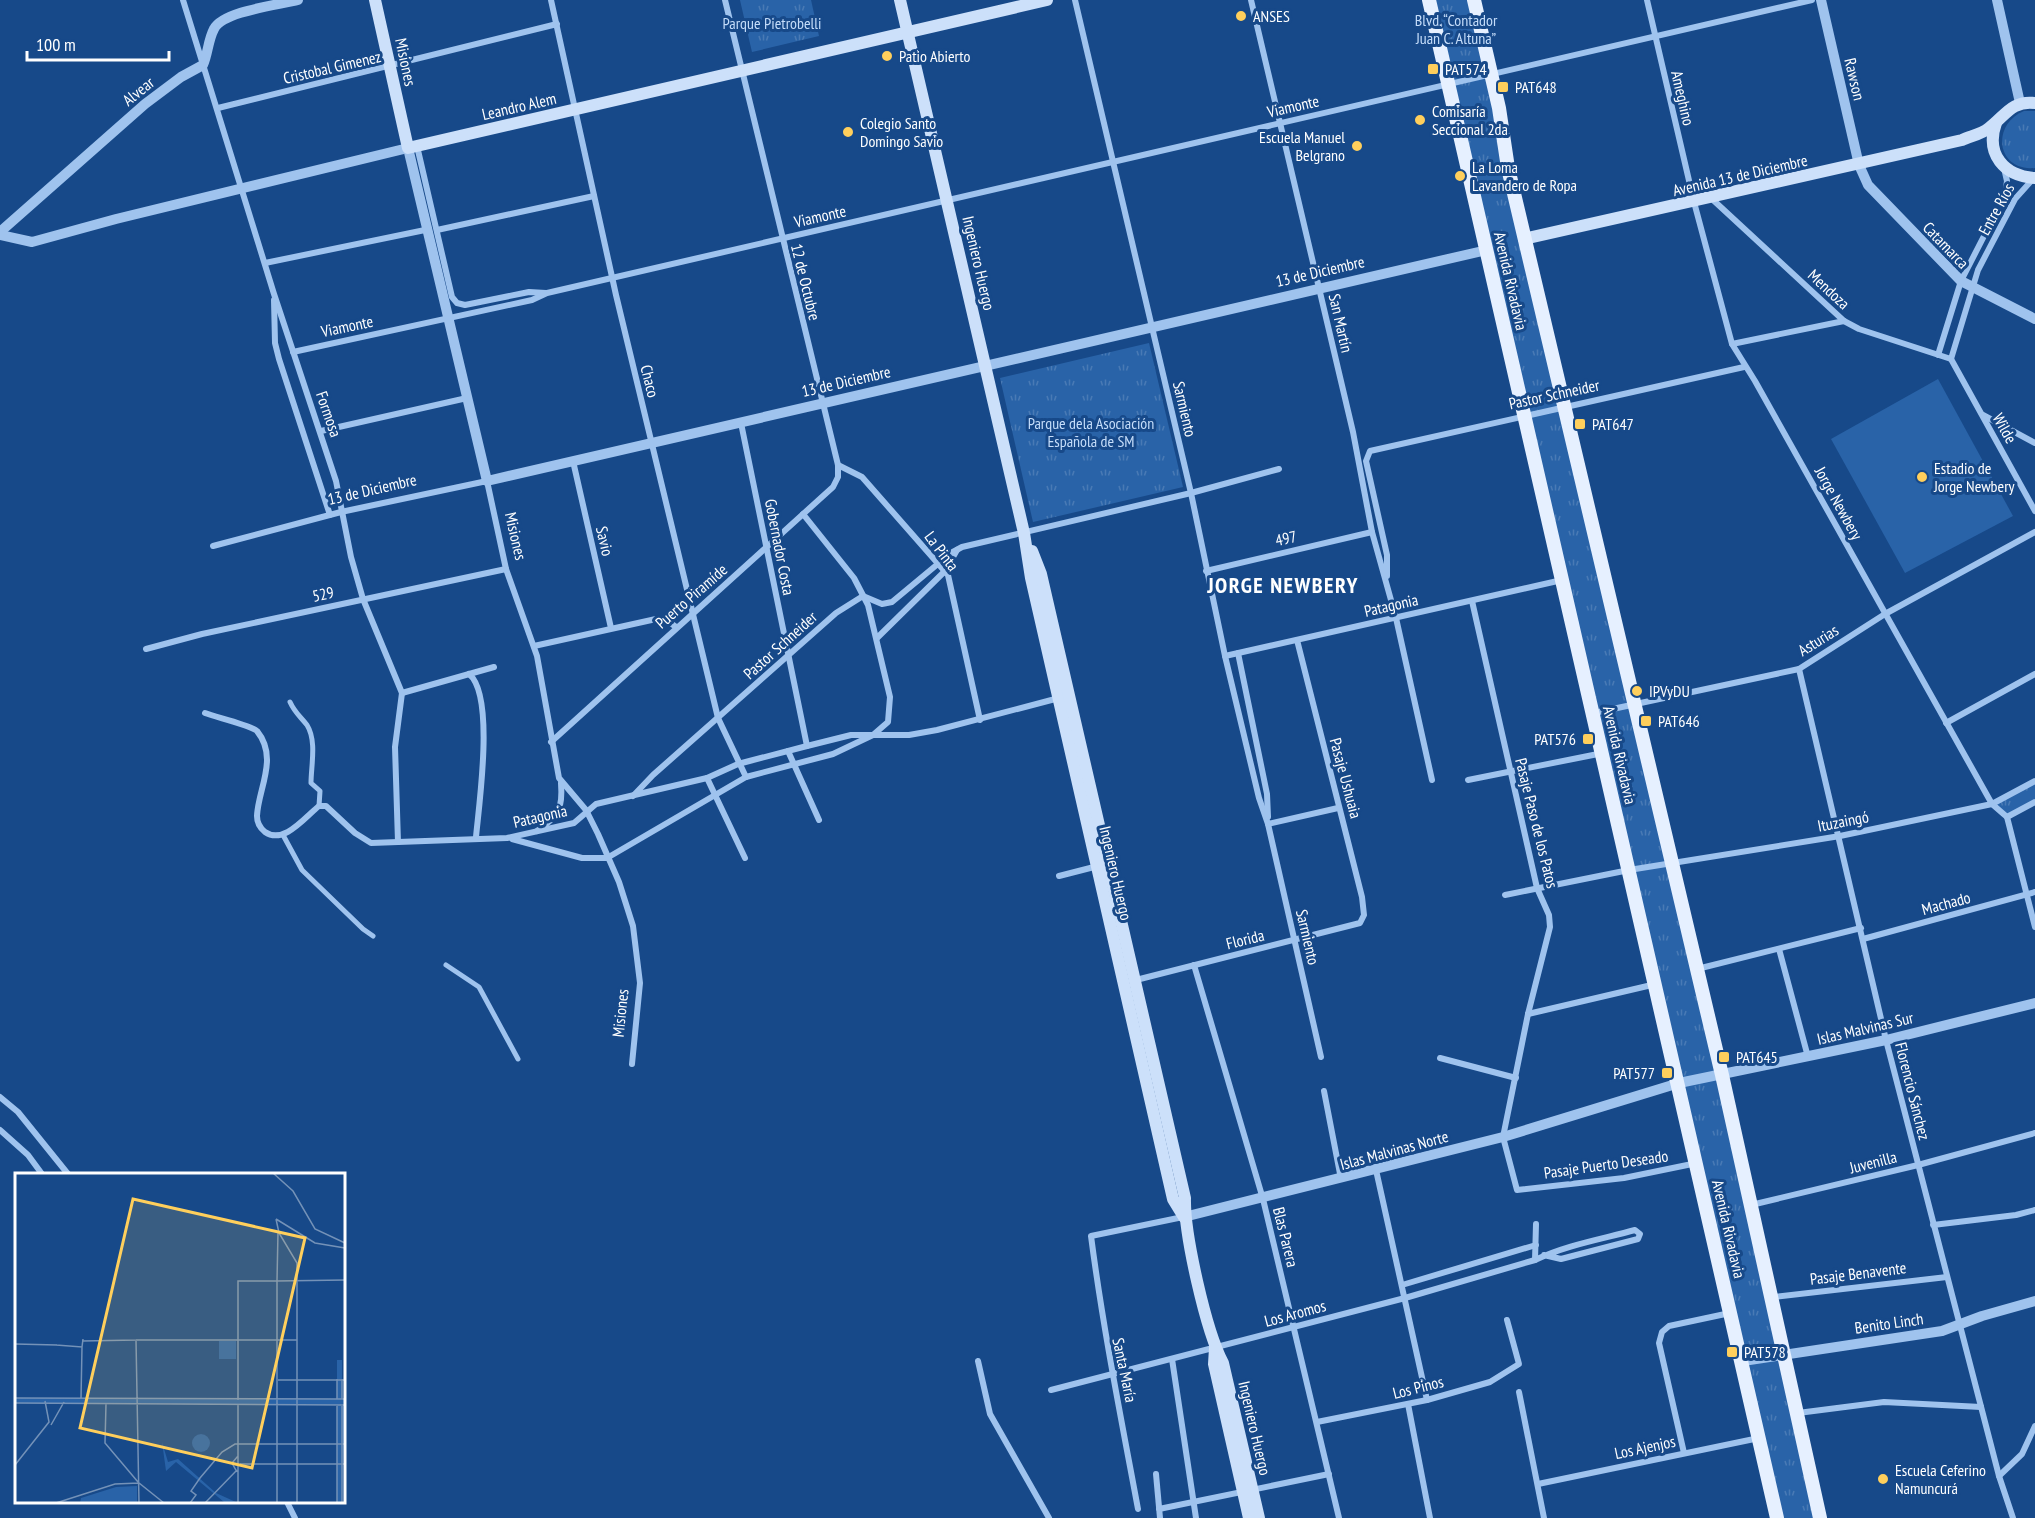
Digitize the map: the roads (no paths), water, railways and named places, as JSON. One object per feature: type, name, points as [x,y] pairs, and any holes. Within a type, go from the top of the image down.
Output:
[{"type":"main road","name":"Misiones","points":[[375,0],[390,67],[413,147]]},
{"type":"main road","name":"Ingeniero Huergo","points":[[900,0],[986,366],[1024,533],[1031,578],[1173,1199],[1184,1217]]},
{"type":"main road","name":"Leandro Alem","points":[[413,147],[1047,0]]},
{"type":"main road","name":"Avenida Rivadavia","points":[[1429,0],[1657,984],[1777,1518]]},
{"type":"main road","name":"Avenida Rivadavia","points":[[1474,0],[1524,239],[1722,1075],[1773,1297],[1820,1518]]},
{"type":"main road","points":[[1962,140],[1983,132],[2007,109],[2020,103],[2035,103]]},
{"type":"main road","points":[[1997,120],[1992,134],[1993,148],[2004,168],[2018,176],[2035,178]]},
{"type":"main road","name":"Avenida 13 de Diciembre","points":[[1524,239],[1712,199],[1962,140]]},
{"type":"main road","points":[[1962,140],[1982,142],[1993,148]]},
{"type":"main road","name":"Ingeniero Huergo","points":[[1024,533],[1041,574],[1136,980],[1185,1198],[1184,1217],[1215,1347],[1214,1364],[1248,1492],[1259,1518]]},
{"type":"main road","name":"Ingeniero Huergo","points":[[1248,1492],[1249,1518]]},
{"type":"street","name":"Formosa","points":[[183,0],[274,294],[321,431],[336,481],[363,599],[402,693],[395,747],[398,842]]},
{"type":"street","points":[[203,65],[213,30],[224,19],[298,0]]},
{"type":"street","name":"Chaco","points":[[551,0],[612,278],[718,718],[746,777]]},
{"type":"street","name":"12 de Octubre","points":[[725,0],[838,465]]},
{"type":"street","name":"Sarmiento","points":[[1075,0],[1191,493],[1206,571],[1258,798],[1268,824],[1321,1057]]},
{"type":"street","name":"San Martín","points":[[1251,0],[1353,432],[1356,458],[1372,532],[1396,618],[1432,780]]},
{"type":"street","name":"Ameghino","points":[[1647,0],[1694,202]]},
{"type":"street","name":"Viamonte","points":[[293,352],[532,300],[547,293],[781,238],[1448,82],[1812,0]]},
{"type":"street","name":"Rawson","points":[[1821,0],[1859,165]]},
{"type":"street","points":[[1997,0],[2020,103]]},
{"type":"street","name":"Cristobal Gimenez","points":[[218,108],[556,24]]},
{"type":"street","name":"Alvear","points":[[0,233],[145,104],[181,77],[203,65]]},
{"type":"street","name":"Leandro Alem","points":[[0,233],[32,242],[413,147]]},
{"type":"street","name":"Misiones","points":[[413,147],[448,318],[506,569],[534,646],[551,742],[561,782],[586,810],[625,900],[637,949],[640,983],[632,1064]]},
{"type":"street","name":"Catamarca","points":[[1859,165],[1868,185],[1961,281],[2035,319]]},
{"type":"street","name":"Entre Ríos","points":[[1938,355],[1961,281],[2005,195],[2007,181],[2004,168]]},
{"type":"street","name":"Entre Ríos","points":[[1951,359],[1972,286],[2015,199],[2026,184],[2035,178]]},
{"type":"street","points":[[265,263],[594,196]]},
{"type":"street","name":"Mendoza","points":[[1712,199],[1844,321],[1859,329],[1951,359]]},
{"type":"street","name":"Jorge Newbery","points":[[1694,202],[1732,344],[1744,367],[1755,381],[1992,804],[2007,817]]},
{"type":"street","name":"Misiones","points":[[431,230],[452,297],[457,303]]},
{"type":"street","name":"13 de Diciembre","points":[[213,546],[342,512],[741,423],[1487,250]]},
{"type":"street","name":"Viamonte","points":[[457,303],[465,305],[530,292],[547,293]]},
{"type":"street","points":[[274,294],[275,343],[279,359],[330,515]]},
{"type":"street","points":[[1732,344],[1844,321]]},
{"type":"street","name":"Wilde","points":[[1951,359],[2035,511]]},
{"type":"street","name":"Pastor Schneider","points":[[1370,451],[1565,405],[1744,367]]},
{"type":"street","points":[[321,431],[467,398]]},
{"type":"street","points":[[1982,414],[2035,443]]},
{"type":"street","name":"Gobernador Costa","points":[[741,423],[807,746]]},
{"type":"street","name":"San Martín","points":[[1370,451],[1366,461],[1387,555],[1387,582]]},
{"type":"street","name":"Savio","points":[[572,460],[611,628]]},
{"type":"street","name":"Puerto Piramíde","points":[[551,742],[803,514],[832,486],[838,477],[838,465]]},
{"type":"street","name":"La Pinta","points":[[838,465],[862,477],[948,575],[980,720]]},
{"type":"street","points":[[863,596],[882,604],[892,603],[957,550],[1191,493],[1279,469]]},
{"type":"street","points":[[508,837],[582,858],[607,858],[746,777],[833,754],[873,735],[888,722],[890,697],[877,638],[863,596],[854,578],[803,514]]},
{"type":"street","name":"497","points":[[1206,571],[1372,532]]},
{"type":"street","name":"Asturias","points":[[1594,713],[1799,669],[1885,614],[2035,532]]},
{"type":"street","points":[[877,638],[945,571],[957,550]]},
{"type":"street","name":"529","points":[[146,649],[506,569]]},
{"type":"street","name":"Patagonia","points":[[1225,656],[1563,580]]},
{"type":"street","name":"Pastor Schneider","points":[[633,796],[653,775],[836,613],[863,596]]},
{"type":"street","name":"Pasaje Paso de los Patos","points":[[1472,601],[1537,888],[1549,915],[1550,927],[1528,1014],[1503,1137],[1517,1190]]},
{"type":"street","points":[[534,646],[656,619],[664,619],[676,627]]},
{"type":"street","name":"Pasaje Ushuaia","points":[[1297,640],[1362,897],[1364,915],[1360,923]]},
{"type":"street","name":"Sarmiento","points":[[1238,653],[1267,794],[1268,824]]},
{"type":"street","points":[[402,693],[494,667]]},
{"type":"street","name":"Florencio Sánchez","points":[[1799,669],[1886,1040],[1959,1325],[2013,1518]]},
{"type":"street","points":[[1946,723],[2035,674]]},
{"type":"street","points":[[470,675],[479,687],[484,727],[476,837]]},
{"type":"street","name":"Patagonia","points":[[319,806],[326,806],[364,840],[371,843],[508,837],[574,823],[586,810],[596,804],[707,778],[738,764],[807,746],[851,735],[909,735],[980,720],[1059,698]]},
{"type":"street","points":[[205,713],[255,729],[262,739],[267,767],[257,816],[258,825],[274,836],[283,835],[319,806],[320,791],[311,783],[313,749],[308,726],[296,715],[290,702]]},
{"type":"street","points":[[788,751],[819,820]]},
{"type":"street","points":[[1468,780],[1603,753]]},
{"type":"street","points":[[707,778],[745,858]]},
{"type":"street","name":"Ituzaingó","points":[[1629,870],[1840,836],[1992,804],[2035,781]]},
{"type":"street","points":[[534,833],[557,815],[563,802],[561,782]]},
{"type":"street","points":[[2035,802],[2007,817],[2035,927]]},
{"type":"street","points":[[1268,824],[1338,808]]},
{"type":"street","points":[[283,835],[302,870],[373,936]]},
{"type":"street","points":[[1059,876],[1098,866]]},
{"type":"street","points":[[1505,895],[1629,870]]},
{"type":"street","name":"Machado","points":[[1863,939],[2035,892]]},
{"type":"street","name":"Florida","points":[[1136,980],[1360,923]]},
{"type":"street","points":[[1697,969],[1861,927]]},
{"type":"street","points":[[1779,949],[1808,1057]]},
{"type":"street","points":[[446,965],[478,987],[518,1059]]},
{"type":"street","name":"Blas Parera","points":[[1194,965],[1263,1199],[1339,1518]]},
{"type":"street","points":[[1528,1014],[1657,984]]},
{"type":"street","name":"Islas Malvinas Sur","points":[[1701,1079],[1886,1040],[2035,1003]]},
{"type":"street","points":[[1440,1058],[1516,1077]]},
{"type":"street","name":"Islas Malvinas Norte","points":[[1091,1236],[1263,1199],[1376,1170],[1503,1137],[1679,1083],[1701,1079]]},
{"type":"street","points":[[1324,1091],[1341,1179]]},
{"type":"street","points":[[0,1097],[18,1112],[67,1173]]},
{"type":"street","points":[[0,1130],[28,1155],[41,1173]]},
{"type":"street","name":"Juvenilla","points":[[1751,1205],[1918,1165],[2035,1133]]},
{"type":"street","name":"Pasaje Puerto Deseado","points":[[1517,1190],[1624,1178],[1697,1163]]},
{"type":"street","points":[[1376,1170],[1427,1400]]},
{"type":"street","points":[[1933,1225],[2016,1215],[2035,1210]]},
{"type":"street","points":[[1535,1260],[1536,1224]]},
{"type":"street","name":"Los Aromos","points":[[1051,1390],[1405,1298],[1544,1256],[1635,1230],[1640,1234],[1638,1239],[1561,1259],[1544,1256]]},
{"type":"street","name":"Santa María","points":[[1091,1236],[1103,1331],[1114,1375],[1138,1509]]},
{"type":"street","points":[[1402,1286],[1536,1245]]},
{"type":"street","name":"Pasaje Benavente","points":[[1773,1297],[1947,1277]]},
{"type":"street","name":"Benito Linch","points":[[1743,1361],[1942,1331],[2035,1301]]},
{"type":"street","points":[[1684,1453],[1659,1343],[1662,1332],[1669,1326],[1731,1312]]},
{"type":"street","name":"Los Pinos","points":[[1317,1422],[1427,1400],[1490,1382],[1520,1364],[1507,1320]]},
{"type":"street","points":[[1172,1359],[1196,1518]]},
{"type":"street","points":[[978,1361],[990,1414],[1049,1518]]},
{"type":"street","points":[[1519,1392],[1544,1518]]},
{"type":"street","points":[[1798,1413],[1884,1402],[1981,1407]]},
{"type":"street","points":[[1408,1404],[1430,1518]]},
{"type":"street","points":[[2000,1476],[2022,1454],[2035,1426]]},
{"type":"street","name":"Los Ajenjos","points":[[1538,1484],[1759,1438]]},
{"type":"street","points":[[1156,1474],[1160,1518]]},
{"type":"street","points":[[1159,1509],[1329,1474]]},
{"type":"street","points":[[288,1503],[295,1518]]},
{"type":"place","name":"ANSES","points":[[1241,16]]},
{"type":"place","name":"Patio Abierto","points":[[887,56]]},
{"type":"place","name":"PAT574","points":[[1433,69]]},
{"type":"place","name":"PAT648","points":[[1503,87]]},
{"type":"place","name":"Comisaría Seccional 2da","points":[[1420,120]]},
{"type":"place","name":"Colegio Santo Domingo Savio","points":[[848,132]]},
{"type":"place","name":"Escuela Manuel Belgrano","points":[[1357,146]]},
{"type":"place","name":"La Loma Lavandero de Ropa","points":[[1460,176]]},
{"type":"place","name":"PAT647","points":[[1580,424]]},
{"type":"place","name":"Estadio de Jorge Newbery","points":[[1922,477]]},
{"type":"place","name":"IPVyDU","points":[[1637,691]]},
{"type":"place","name":"PAT646","points":[[1646,721]]},
{"type":"place","name":"PAT576","points":[[1588,739]]},
{"type":"place","name":"PAT645","points":[[1724,1057]]},
{"type":"place","name":"PAT577","points":[[1667,1073]]},
{"type":"place","name":"PAT578","points":[[1732,1352]]},
{"type":"place","name":"Escuela Ceferino Namuncurá","points":[[1883,1479]]},
{"type":"district","name":"JORGE NEWBERY","points":[[1283,585]]},
{"type":"park label","name":"Parque Pietrobelli","points":[[772,23]]},
{"type":"park label","name":"Blvd. “Contador Juan C. Altuna”","points":[[1456,29]]},
{"type":"park label","name":"Parque dela Asociación Española de SM","points":[[1091,432]]}]
